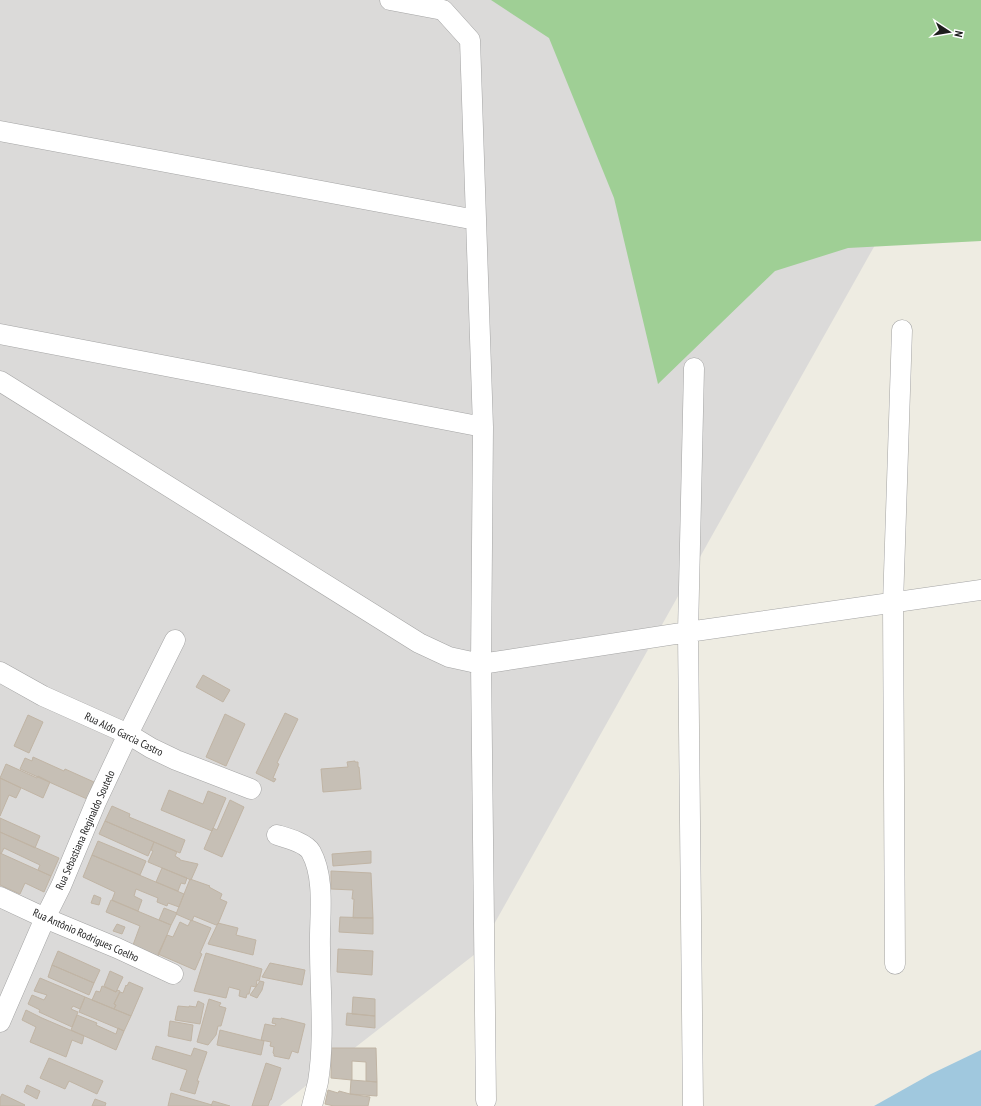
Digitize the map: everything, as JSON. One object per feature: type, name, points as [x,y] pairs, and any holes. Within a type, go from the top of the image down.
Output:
[{"type":"street","points":[[390,0],[443,10],[470,40],[483,427],[481,664],[486,1100]]},
{"type":"street","points":[[0,131],[476,220]]},
{"type":"street","points":[[895,964],[893,604],[902,330]]},
{"type":"street","points":[[0,334],[483,427]]},
{"type":"street","points":[[694,368],[688,632],[694,1106]]},
{"type":"street","points":[[0,381],[418,643],[449,657],[481,664],[688,632],[893,604],[981,590]]},
{"type":"street","name":"Rua Sebastiana Reginaldo Soutelo","points":[[0,1022],[45,918],[61,886],[94,807],[128,734],[175,640]]},
{"type":"street","name":"Rua Aldo Garcia Castro","points":[[0,672],[43,696],[128,734],[151,748],[176,760],[251,789]]},
{"type":"street","points":[[277,835],[300,843],[310,850],[317,866],[321,885],[321,1040],[318,1082],[312,1106]]},
{"type":"street","name":"Rua Antônio Rodrigues Coelho","points":[[0,897],[173,974]]},
{"type":"shaded area","points":[[0,0],[964,0],[981,56],[479,951],[280,1106],[0,1106]]},
{"type":"green space","points":[[491,0],[981,0],[981,241],[848,248],[775,271],[658,384],[614,198],[549,38]]},
{"type":"water","points":[[981,1050],[981,1106],[874,1106],[931,1074]]},
{"type":"building","points":[[203,675],[230,690],[223,702],[196,687]]},
{"type":"building","points":[[285,713],[298,719],[277,763],[279,764],[273,778],[276,779],[274,782],[256,773]]},
{"type":"building","points":[[225,714],[245,724],[226,766],[206,757]]},
{"type":"building","points":[[28,715],[43,722],[29,753],[14,746]]},
{"type":"building","points":[[33,757],[94,782],[87,799],[20,769],[25,758],[32,761]]},
{"type":"building","points":[[347,762],[358,762],[361,789],[323,792],[321,769],[348,767]]},
{"type":"building","points":[[6,764],[37,778],[38,776],[50,782],[43,798],[0,778]]},
{"type":"building","points":[[0,778],[21,788],[16,798],[9,795],[0,816]]},
{"type":"building","points":[[169,790],[203,804],[208,791],[226,798],[212,831],[161,810]]},
{"type":"building","points":[[230,800],[244,807],[222,857],[204,849],[213,828],[217,830]]},
{"type":"building","points":[[112,806],[130,814],[129,817],[185,840],[180,853],[105,821]]},
{"type":"building","points":[[0,818],[40,836],[35,848],[0,832]]},
{"type":"building","points":[[105,821],[154,842],[148,856],[99,834]]},
{"type":"building","points":[[0,832],[59,858],[51,876],[38,870],[40,865],[4,848],[1,854]]},
{"type":"building","points":[[98,841],[146,861],[140,875],[92,855]]},
{"type":"building","points":[[154,842],[177,852],[175,856],[180,860],[198,864],[191,880],[148,862],[153,851],[151,850]]},
{"type":"building","points":[[371,851],[371,863],[333,866],[332,854]]},
{"type":"building","points":[[0,853],[51,876],[44,892],[25,883],[20,894],[0,885]]},
{"type":"building","points":[[92,855],[184,894],[179,907],[168,903],[167,906],[157,902],[158,898],[136,889],[134,896],[142,900],[138,911],[112,900],[115,892],[83,877]]},
{"type":"building","points":[[162,868],[187,878],[185,884],[181,883],[178,891],[156,882]]},
{"type":"building","points":[[331,871],[371,873],[373,918],[353,918],[353,890],[331,889]]},
{"type":"building","points":[[190,879],[210,886],[209,887],[222,894],[220,899],[227,902],[218,924],[216,925],[194,916],[192,921],[176,914]]},
{"type":"building","points":[[94,895],[101,898],[99,905],[91,903]]},
{"type":"building","points":[[111,900],[171,925],[157,959],[133,945],[140,926],[106,912]]},
{"type":"building","points":[[164,908],[177,913],[171,925],[159,920]]},
{"type":"building","points":[[340,917],[373,918],[373,934],[339,932]]},
{"type":"building","points":[[191,920],[211,928],[200,953],[202,954],[195,970],[158,954],[167,935],[173,937],[180,922],[188,926]]},
{"type":"building","points":[[218,923],[238,928],[236,935],[256,940],[253,955],[208,944]]},
{"type":"building","points":[[117,924],[125,927],[122,934],[113,931]]},
{"type":"building","points":[[338,949],[373,951],[372,975],[337,972]]},
{"type":"building","points":[[58,951],[100,970],[94,983],[52,965]]},
{"type":"building","points":[[206,953],[262,969],[259,981],[257,980],[256,987],[251,986],[249,994],[247,994],[246,998],[239,996],[240,990],[229,987],[226,998],[194,991]]},
{"type":"building","points":[[270,963],[305,970],[302,985],[262,977]]},
{"type":"building","points":[[52,965],[94,983],[89,995],[48,977]]},
{"type":"building","points":[[110,971],[123,977],[116,992],[104,986]]},
{"type":"building","points":[[40,978],[85,997],[80,1009],[73,1006],[71,1009],[78,1012],[72,1027],[39,1012],[40,1010],[28,1004],[32,995],[44,1000],[47,995],[34,991]]},
{"type":"building","points":[[260,981],[264,982],[262,990],[257,998],[250,995]]},
{"type":"building","points":[[129,982],[143,988],[131,1016],[114,1009],[116,1005],[114,1004],[120,992],[123,993]]},
{"type":"building","points":[[102,986],[116,992],[117,990],[120,991],[114,1004],[116,1005],[114,1009],[92,1000],[96,991],[100,992]]},
{"type":"building","points":[[85,997],[131,1016],[124,1031],[79,1012]]},
{"type":"building","points":[[353,997],[375,999],[375,1016],[352,1014]]},
{"type":"building","points":[[209,999],[221,1003],[219,1006],[226,1008],[221,1026],[218,1026],[216,1035],[208,1045],[197,1042]]},
{"type":"building","points":[[198,1001],[204,1004],[200,1024],[175,1020],[178,1006],[196,1007]]},
{"type":"building","points":[[26,1010],[84,1036],[82,1044],[72,1040],[66,1057],[30,1042],[36,1027],[22,1020]]},
{"type":"building","points":[[347,1013],[375,1016],[375,1028],[346,1025]]},
{"type":"building","points":[[77,1015],[97,1023],[96,1025],[116,1034],[118,1028],[124,1031],[116,1050],[71,1030]]},
{"type":"building","points":[[273,1018],[281,1018],[305,1024],[298,1053],[292,1051],[289,1059],[274,1056],[274,1047],[270,1046],[271,1042],[261,1040],[265,1024],[275,1026],[276,1024],[272,1023]]},
{"type":"building","points":[[170,1021],[193,1025],[191,1041],[168,1036]]},
{"type":"building","points":[[220,1030],[264,1041],[261,1055],[217,1045]]},
{"type":"building","points":[[156,1046],[191,1056],[194,1048],[207,1052],[197,1081],[199,1081],[195,1094],[180,1090],[187,1070],[152,1059]]},
{"type":"building","points":[[331,1048],[376,1048],[377,1082],[366,1081],[366,1062],[352,1061],[352,1080],[331,1078]]},
{"type":"building","points":[[49,1058],[103,1081],[97,1094],[69,1081],[65,1089],[40,1078]]},
{"type":"building","points":[[266,1063],[281,1068],[271,1100],[268,1106],[252,1106]]},
{"type":"building","points":[[351,1080],[377,1082],[377,1096],[350,1094]]},
{"type":"building","points":[[27,1085],[40,1091],[37,1099],[24,1092]]},
{"type":"building","points":[[328,1090],[338,1093],[339,1091],[370,1097],[368,1106],[334,1106],[325,1104]]},
{"type":"building","points":[[171,1093],[212,1105],[168,1106]]},
{"type":"building","points":[[2,1094],[25,1105],[0,1106],[0,1098]]},
{"type":"building","points":[[95,1099],[106,1103],[105,1106],[92,1106]]},
{"type":"building","points":[[213,1101],[230,1106],[211,1106]]}]
